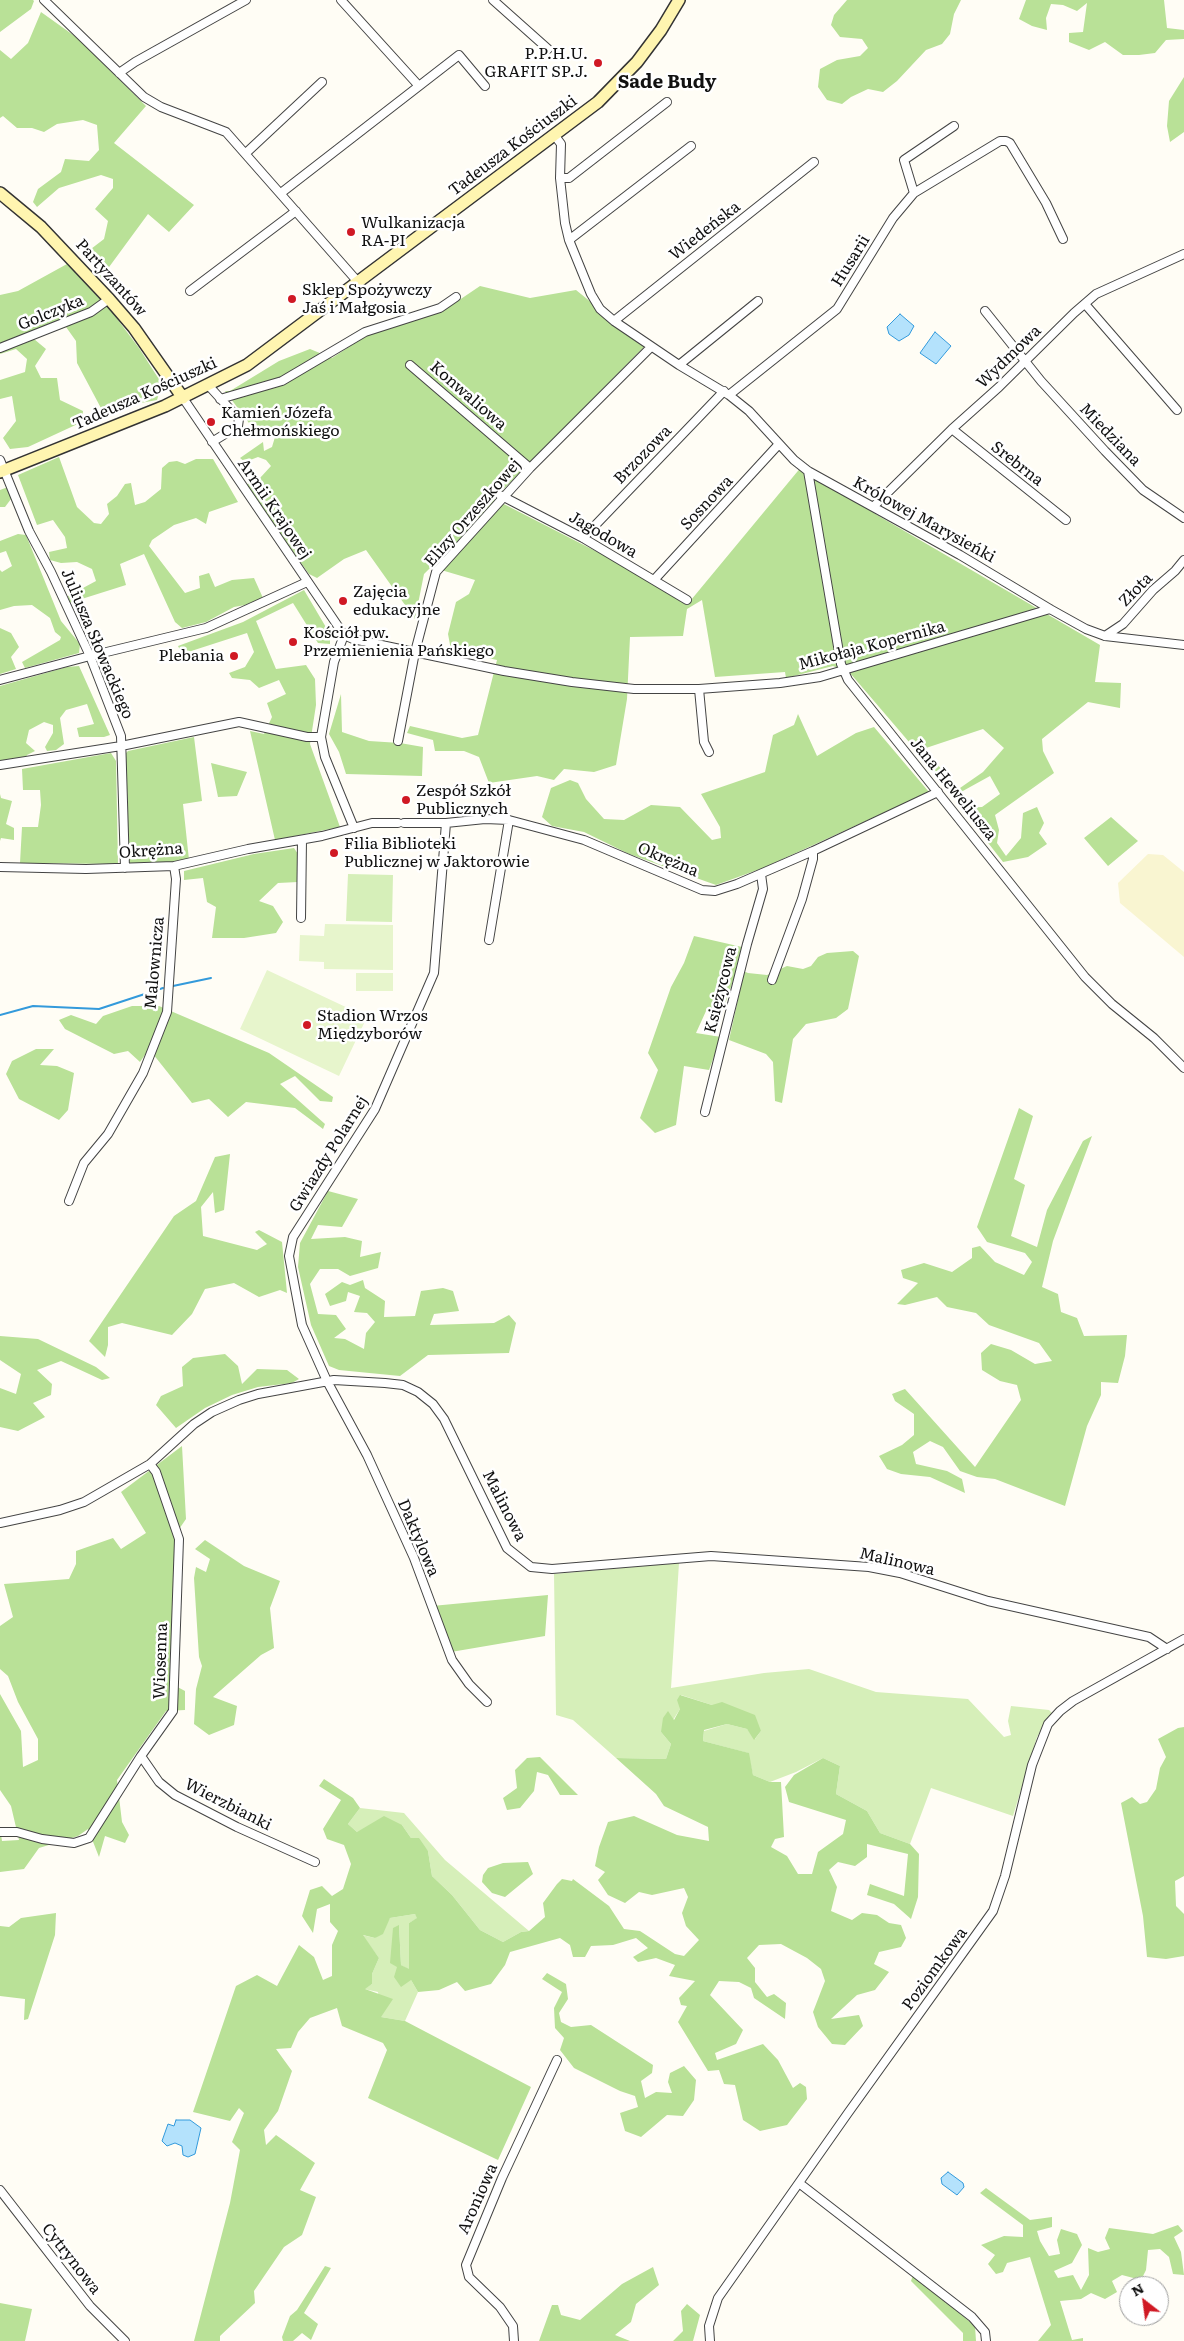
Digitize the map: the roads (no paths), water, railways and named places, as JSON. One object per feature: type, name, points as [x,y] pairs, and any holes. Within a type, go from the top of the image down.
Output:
[{"type":"main road","name":"Tadeusza Kościuszki","points":[[1,468],[183,398],[247,365],[598,102],[624,77],[661,30],[678,0]]},
{"type":"main road","name":"Partyzantów","points":[[0,194],[41,227],[110,299],[134,328],[183,398]]},
{"type":"street","points":[[44,0],[144,97],[161,107],[226,132],[358,282]]},
{"type":"street","points":[[119,73],[135,62],[246,0]]},
{"type":"street","points":[[341,0],[419,86]]},
{"type":"street","points":[[493,0],[548,49]]},
{"type":"street","points":[[281,193],[459,54],[485,86]]},
{"type":"street","points":[[246,154],[322,82]]},
{"type":"street","points":[[560,178],[569,178],[667,102]]},
{"type":"street","points":[[914,193],[904,160],[954,126]]},
{"type":"street","name":"Królowej Marysieńki","points":[[555,136],[561,144],[560,178],[569,240],[591,294],[600,309],[614,321],[651,347],[726,393],[749,411],[794,460],[808,471],[960,555],[1050,609],[1086,629],[1105,636],[1184,645]]},
{"type":"street","name":"Husarii","points":[[726,393],[837,309],[893,218],[914,193],[1000,141],[1010,143],[1046,203],[1063,239]]},
{"type":"street","points":[[569,240],[691,146]]},
{"type":"street","name":"Wiedeńska","points":[[614,321],[814,162]]},
{"type":"street","points":[[190,291],[296,211]]},
{"type":"street","name":"Wydmowa","points":[[873,507],[1096,294],[1184,254]]},
{"type":"street","points":[[220,399],[282,381],[365,332],[440,308],[456,297]]},
{"type":"street","name":"Golczyka","points":[[0,348],[91,312],[110,299]]},
{"type":"street","points":[[679,365],[758,301]]},
{"type":"street","points":[[1085,304],[1176,410]]},
{"type":"street","name":"Miedziana","points":[[985,311],[1068,412],[1143,490],[1184,518]]},
{"type":"street","name":"Elizy Orzeszkowej","points":[[398,742],[415,652],[436,572],[502,495],[651,347]]},
{"type":"street","name":"Konwaliowa","points":[[410,365],[530,468]]},
{"type":"street","points":[[208,386],[239,420],[238,426],[212,442]]},
{"type":"street","name":"Brzozowa","points":[[583,538],[726,393]]},
{"type":"street","name":"Armii Krajowej","points":[[183,398],[344,635]]},
{"type":"street","name":"Srebrna","points":[[952,430],[1066,520]]},
{"type":"street","name":"Sosnowa","points":[[654,580],[779,444]]},
{"type":"street","name":"Juliusza Słowackiego","points":[[1,468],[29,532],[51,572],[90,656],[121,736],[126,868]]},
{"type":"street","name":"Jana Heweliusza","points":[[808,471],[843,671],[1084,977],[1112,1004],[1154,1038],[1184,1068]]},
{"type":"street","name":"Jagodowa","points":[[502,495],[583,538],[687,600]]},
{"type":"street","name":"Złota","points":[[1105,636],[1123,624],[1153,590],[1175,572],[1184,560]]},
{"type":"street","points":[[0,680],[206,628],[307,582]]},
{"type":"street","name":"Mikołaja Kopernika","points":[[344,635],[504,671],[572,682],[634,689],[698,689],[780,683],[843,671],[1050,609]]},
{"type":"street","points":[[344,635],[334,662],[321,737],[325,757],[354,828]]},
{"type":"street","points":[[698,689],[704,742],[709,752]]},
{"type":"street","points":[[0,765],[121,746],[239,722],[307,737],[321,737]]},
{"type":"street","name":"Okrężna","points":[[0,867],[126,868],[174,866],[248,849],[302,840],[372,823],[446,824],[485,819],[510,820],[584,840],[702,890],[715,891],[813,851],[938,792]]},
{"type":"street","points":[[489,940],[510,820]]},
{"type":"street","name":"Gwiazdy Polarnej","points":[[327,1381],[302,1324],[296,1303],[289,1256],[293,1236],[375,1109],[434,973],[446,824]]},
{"type":"street","points":[[300,918],[302,840]]},
{"type":"street","points":[[772,980],[802,899],[813,859],[813,851]]},
{"type":"street","name":"Malownicza","points":[[69,1201],[86,1161],[108,1134],[144,1073],[167,1012],[176,879],[174,866]]},
{"type":"street","name":"Księżycowa","points":[[705,1112],[747,944],[763,889],[760,874]]},
{"type":"street","name":"Malinowa","points":[[0,1524],[60,1510],[84,1502],[150,1464],[194,1424],[224,1406],[258,1394],[327,1381],[362,1381],[403,1385],[424,1395],[444,1419],[507,1548],[532,1568],[552,1569],[711,1556],[869,1567],[900,1574],[988,1601],[1149,1637],[1160,1642],[1167,1649]]},
{"type":"street","name":"Daktylowa","points":[[327,1381],[367,1455],[414,1558],[452,1660],[464,1678],[487,1702]]},
{"type":"street","name":"Wiosenna","points":[[0,1832],[18,1832],[42,1839],[74,1843],[88,1838],[173,1710],[176,1680],[179,1539],[156,1472],[150,1464]]},
{"type":"street","name":"Poziomkowa","points":[[710,2341],[709,2326],[718,2298],[993,1911],[1005,1876],[1032,1764],[1048,1724],[1060,1710],[1073,1701],[1184,1639]]},
{"type":"street","name":"Wierzbianki","points":[[141,1756],[159,1782],[175,1795],[238,1827],[315,1862]]},
{"type":"street","name":"Aroniowa","points":[[514,2341],[513,2326],[500,2307],[469,2277],[466,2266],[502,2178],[557,2060]]},
{"type":"street","points":[[799,2183],[972,2317],[985,2332],[986,2341]]},
{"type":"street","name":"Cytrynowa","points":[[0,2190],[90,2306],[125,2341]]},
{"type":"water","points":[[900,314],[914,326],[909,335],[899,341],[889,334],[887,327]]},
{"type":"water","points":[[935,332],[951,346],[936,364],[920,353]]},
{"type":"water","points":[[176,2120],[190,2120],[201,2128],[195,2154],[188,2157],[183,2155],[182,2146],[175,2143],[167,2146],[162,2141],[168,2124],[174,2126]]},
{"type":"water","points":[[948,2172],[963,2183],[964,2187],[957,2195],[942,2184],[941,2178]]},
{"type":"waterway","points":[[173,986],[211,978]]},
{"type":"waterway","points":[[0,1015],[33,1006],[99,1009],[163,988]]},
{"type":"place","name":"P.P.H.U. GRAFIT SP.J.","points":[[598,63]]},
{"type":"place","name":"Wulkanizacja RA-PI","points":[[351,232]]},
{"type":"place","name":"Sklep Spożywczy Jaś i Małgosia","points":[[292,299]]},
{"type":"place","name":"Kamień Józefa Chełmońskiego","points":[[211,422]]},
{"type":"place","name":"Zajęcia edukacyjne","points":[[343,601]]},
{"type":"place","name":"Kościół pw. Przemienienia Pańskiego","points":[[293,642]]},
{"type":"place","name":"Plebania","points":[[234,656]]},
{"type":"place","name":"Zespół Szkół Publicznych","points":[[406,800]]},
{"type":"place","name":"Filia Biblioteki Publicznej w Jaktorowie","points":[[334,853]]},
{"type":"place","name":"Stadion Wrzos Międzyborów","points":[[307,1025]]},
{"type":"district","name":"Sade Budy","points":[[667,82]]}]
